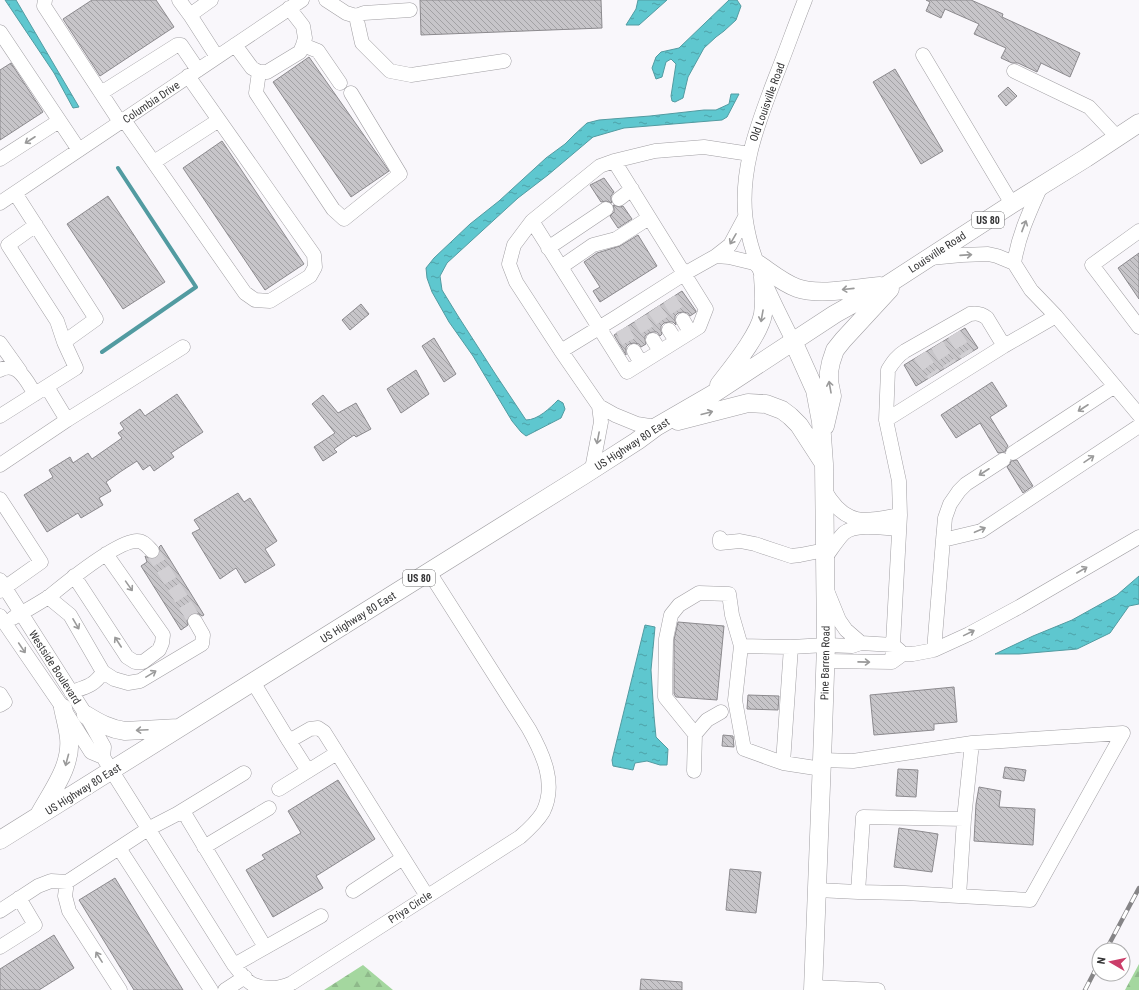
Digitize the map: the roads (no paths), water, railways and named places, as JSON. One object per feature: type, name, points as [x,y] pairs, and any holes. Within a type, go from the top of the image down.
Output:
[{"type":"main road","name":"Louisville Road","points":[[835,314],[887,285],[1139,123]]},
{"type":"main road","points":[[713,394],[751,341],[761,323],[764,304],[761,271],[796,288],[806,290],[826,291],[887,285]]},
{"type":"main road","points":[[823,439],[832,396],[829,372],[835,350],[905,273]]},
{"type":"main road","name":"US Highway 80 East","points":[[0,840],[38,817],[107,764],[181,728],[637,441],[656,427],[713,394],[835,314]]},
{"type":"main road","name":"Pine Barren Road","points":[[792,342],[815,390],[823,439],[825,491],[825,653],[813,989]]},
{"type":"main road","points":[[656,427],[748,403],[766,404],[782,410],[799,425],[824,464]]},
{"type":"main road","points":[[38,817],[62,774],[69,756],[69,737],[63,708]]},
{"type":"main road","points":[[86,715],[101,725],[117,730],[125,731],[181,728]]},
{"type":"street","points":[[45,0],[44,6],[101,94],[154,162],[245,293],[256,300],[270,301],[310,276],[315,267],[314,255],[219,120],[193,73],[181,45],[177,45],[101,94]]},
{"type":"street","points":[[179,0],[190,14],[217,57]]},
{"type":"street","points":[[190,14],[211,0]]},
{"type":"street","name":"Columbia Drive","points":[[0,203],[302,0]]},
{"type":"street","points":[[326,0],[346,13],[356,16],[364,13],[410,10]]},
{"type":"street","name":"Old Louisville Road","points":[[792,342],[752,248],[745,217],[745,190],[750,154],[757,126],[805,0]]},
{"type":"street","points":[[235,45],[252,68],[259,72],[267,72],[300,52],[305,38],[303,26],[289,8]]},
{"type":"street","points":[[356,16],[362,43],[390,71],[411,75],[504,61]]},
{"type":"street","points":[[0,32],[78,150]]},
{"type":"street","points":[[303,45],[318,51],[340,83]]},
{"type":"street","points":[[923,55],[1012,204]]},
{"type":"street","points":[[1014,71],[1089,107],[1117,137]]},
{"type":"street","points":[[259,72],[256,93],[333,209],[344,219],[400,174],[351,93]]},
{"type":"street","points":[[154,162],[219,120]]},
{"type":"street","points":[[0,159],[59,121]]},
{"type":"street","points":[[656,427],[638,424],[615,415],[599,406],[516,282],[509,264],[514,245],[532,221],[600,166],[655,151],[704,147],[750,154]]},
{"type":"street","points":[[532,221],[627,372],[641,363],[657,346],[672,335],[687,326],[699,327],[706,309],[614,161]]},
{"type":"street","points":[[1014,263],[1024,225],[1041,186]]},
{"type":"street","points":[[619,199],[632,189]]},
{"type":"street","points":[[15,193],[96,319],[64,342]]},
{"type":"street","points":[[548,248],[606,209]]},
{"type":"street","points":[[561,351],[599,328],[619,324],[666,293],[684,274],[716,256],[730,245],[745,217]]},
{"type":"street","points":[[561,267],[593,245],[616,239],[650,218]]},
{"type":"street","points":[[0,416],[76,368],[64,342],[57,321],[8,245],[36,225]]},
{"type":"street","points":[[1139,231],[1092,265],[1139,328]]},
{"type":"street","points":[[927,259],[988,254],[1014,263],[1031,290],[1056,316],[1139,416]]},
{"type":"street","points":[[716,256],[729,257],[761,271]]},
{"type":"street","points":[[896,654],[900,481],[886,420],[888,370],[898,356],[917,350],[933,341],[951,330],[970,314],[983,314],[1004,346]]},
{"type":"street","points":[[886,420],[937,380],[970,360],[1004,346],[1056,316]]},
{"type":"street","points":[[0,342],[20,371],[41,390],[67,420]]},
{"type":"street","points":[[0,466],[67,420],[183,347]]},
{"type":"street","points":[[634,351],[641,363]]},
{"type":"street","points":[[0,370],[11,368],[20,371]]},
{"type":"street","points":[[934,650],[942,540],[945,518],[950,504],[966,484],[1115,386]]},
{"type":"street","points":[[592,469],[601,422],[599,406]]},
{"type":"street","points":[[942,540],[981,531],[1139,426]]},
{"type":"street","points":[[825,491],[833,503],[849,516],[857,519],[899,522]]},
{"type":"street","points":[[0,499],[41,562],[2,586]]},
{"type":"street","points":[[720,538],[720,543],[740,541],[755,544],[791,556],[825,554],[844,533],[852,528],[899,522]]},
{"type":"street","points":[[741,646],[791,647],[825,653],[913,654],[934,650],[969,634],[1018,607],[1139,537]]},
{"type":"street","points":[[3,620],[21,614],[48,597],[74,576],[106,554],[124,544],[136,541],[143,542],[152,551]]},
{"type":"street","points":[[74,576],[128,657],[135,662],[143,662],[159,650],[162,643],[162,635],[106,554]]},
{"type":"street","name":"Priya Circle","points":[[107,764],[234,965],[251,983],[260,987],[271,989],[292,983],[520,837],[533,825],[543,812],[548,796],[549,780],[540,749],[529,729],[430,572]]},
{"type":"street","points":[[825,585],[839,620],[846,630],[861,643],[896,654]]},
{"type":"street","name":"Westside Boulevard","points":[[2,586],[86,715],[104,746],[107,764]]},
{"type":"street","points":[[695,734],[665,697],[666,639],[671,614],[679,605],[700,593],[729,594],[732,615],[741,646],[735,700],[744,749],[783,763],[822,765],[972,743],[1123,733],[1030,900],[817,890]]},
{"type":"street","points":[[48,597],[70,615],[103,672],[114,680],[128,682],[140,681],[202,644],[202,635],[195,621]]},
{"type":"street","name":"Westside Boulevard","points":[[3,620],[91,752],[107,764]]},
{"type":"street","points":[[825,653],[861,643]]},
{"type":"street","points":[[783,763],[791,647]]},
{"type":"street","points":[[71,692],[91,686],[99,679],[103,672]]},
{"type":"street","points":[[253,682],[308,771]]},
{"type":"street","points":[[0,694],[5,702],[0,705]]},
{"type":"street","points":[[694,771],[695,734],[707,720],[721,712]]},
{"type":"street","points":[[289,741],[310,729],[318,728],[324,732],[427,896]]},
{"type":"street","points":[[959,896],[964,819],[972,743]]},
{"type":"street","points":[[279,789],[337,752]]},
{"type":"street","points":[[0,911],[38,886],[51,881],[67,882],[148,829],[177,814],[244,773]]},
{"type":"street","points":[[204,847],[269,808]]},
{"type":"street","points":[[177,814],[186,816],[265,948]]},
{"type":"street","points":[[858,892],[863,817],[964,819]]},
{"type":"street","points":[[119,848],[211,990]]},
{"type":"street","points":[[353,891],[403,858]]},
{"type":"street","points":[[67,882],[65,896],[69,910],[120,990]]},
{"type":"street","points":[[0,946],[35,925],[19,898]]},
{"type":"street","points":[[234,965],[321,916]]},
{"type":"street","points":[[225,990],[245,977]]},
{"type":"street","points":[[813,989],[878,990]]},
{"type":"water","points":[[5,0],[16,0],[79,107],[73,108],[54,73]]},
{"type":"water","points":[[638,0],[667,0],[639,25],[626,25],[636,9]]},
{"type":"water","points":[[729,0],[737,0],[741,6],[736,20],[704,48],[688,77],[683,98],[675,102],[672,101],[671,96],[676,64],[671,59],[666,62],[662,77],[656,79],[652,68],[656,57],[661,52],[679,48]]},
{"type":"water","points":[[731,94],[739,94],[727,117],[722,120],[624,128],[593,137],[518,198],[447,263],[440,276],[442,290],[526,420],[539,416],[548,410],[558,400],[563,403],[565,409],[561,418],[526,436],[512,421],[473,356],[449,322],[432,292],[427,278],[426,268],[434,258],[470,224],[499,201],[587,123],[599,120],[716,110],[729,104]]},
{"type":"water","points":[[1139,576],[1139,604],[1129,606],[1110,633],[1077,649],[1019,654],[995,654],[1072,620],[1117,595]]},
{"type":"water","points":[[645,625],[655,627],[651,670],[654,716],[656,737],[668,749],[667,765],[660,765],[647,761],[635,763],[633,770],[613,766],[612,760]]},
{"type":"waterway","points":[[102,352],[196,287],[118,168]]},
{"type":"tunnel","points":[[669,299],[683,320]]},
{"type":"tunnel","points":[[654,309],[669,330]]},
{"type":"tunnel","points":[[640,318],[653,340]]},
{"type":"tunnel","points":[[622,329],[634,351]]},
{"type":"tunnel","points":[[954,334],[967,355]]},
{"type":"tunnel","points":[[937,345],[950,365]]},
{"type":"tunnel","points":[[920,355],[934,375]]},
{"type":"tunnel","points":[[152,551],[195,621]]},
{"type":"railway","points":[[1110,942],[1139,888]]},
{"type":"railway","points":[[1085,990],[1091,978]]}]
